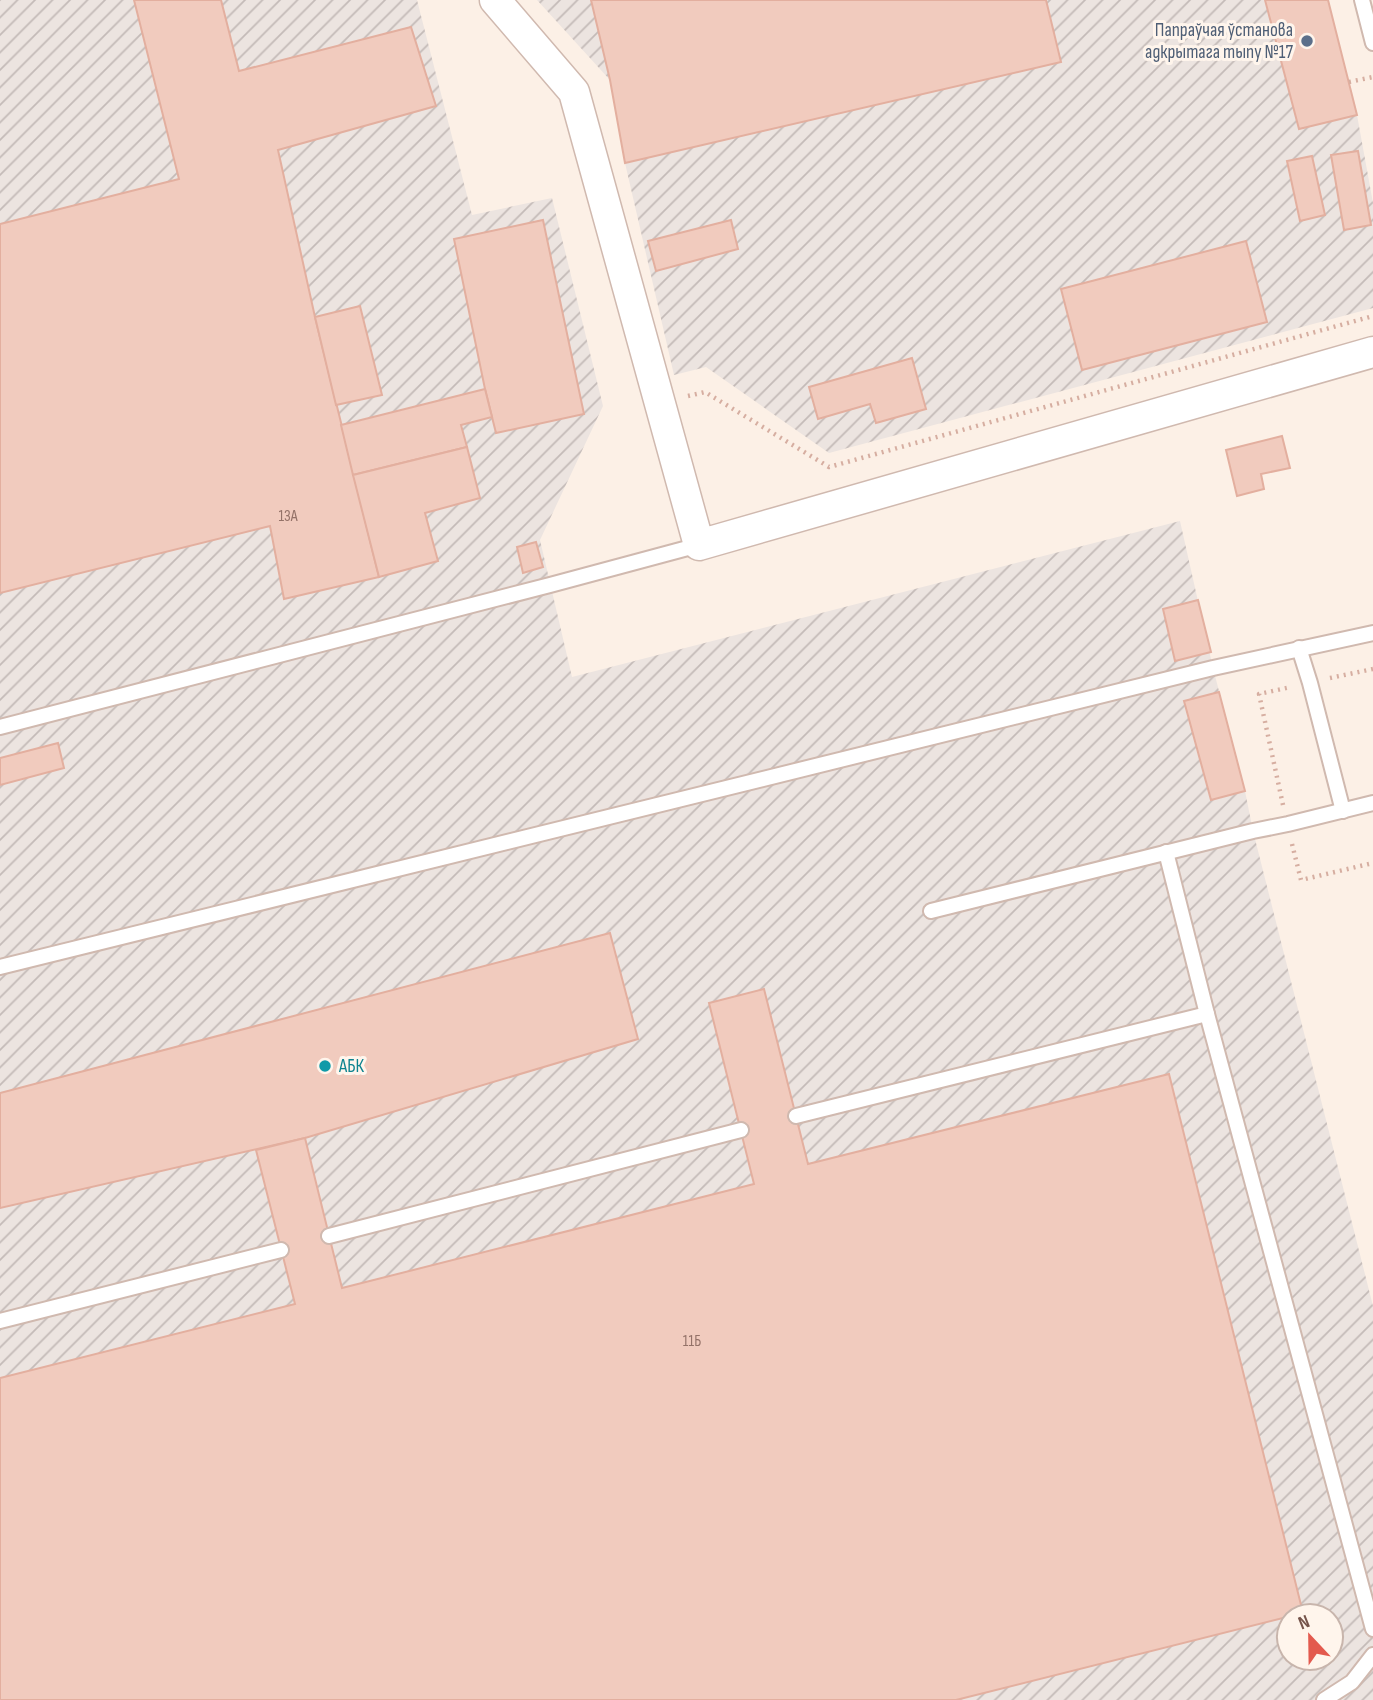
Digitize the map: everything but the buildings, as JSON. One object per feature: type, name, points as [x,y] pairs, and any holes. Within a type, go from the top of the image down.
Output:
[{"type":"street","points":[[495,0],[574,92],[699,545],[1373,352]]},
{"type":"lane","points":[[1362,0],[1373,43]]},
{"type":"lane","points":[[0,727],[699,545]]},
{"type":"lane","points":[[0,967],[1213,668],[1373,633]]},
{"type":"lane","points":[[1299,649],[1343,811]]},
{"type":"lane","points":[[930,911],[1373,803]]},
{"type":"lane","points":[[1166,852],[1373,1629]]},
{"type":"lane","points":[[796,1116],[1207,1014]]},
{"type":"lane","points":[[329,1236],[741,1130]]},
{"type":"lane","points":[[0,1321],[281,1250]]},
{"type":"lane","points":[[1324,1700],[1352,1682],[1373,1655]]},
{"type":"path","points":[[1349,82],[1373,77]]},
{"type":"path","points":[[660,404],[705,392],[829,467],[1373,316]]},
{"type":"path","points":[[1373,669],[1259,694],[1301,880],[1373,863]]},
{"type":"shaded area","points":[[0,0],[417,0],[472,215],[552,198],[603,406],[540,540],[572,677],[1180,521],[1253,831],[1373,1306],[1373,1700],[0,1700]]},
{"type":"shaded area","points":[[537,0],[1265,0],[1299,129],[1357,115],[1373,203],[1373,308],[829,453],[706,367],[674,375],[625,163],[610,80]]},
{"type":"place","name":"Папраўчая ўстанова адкрытага тыпу №17","points":[[1307,41]]},
{"type":"place","name":"АБК","points":[[325,1066]]}]
